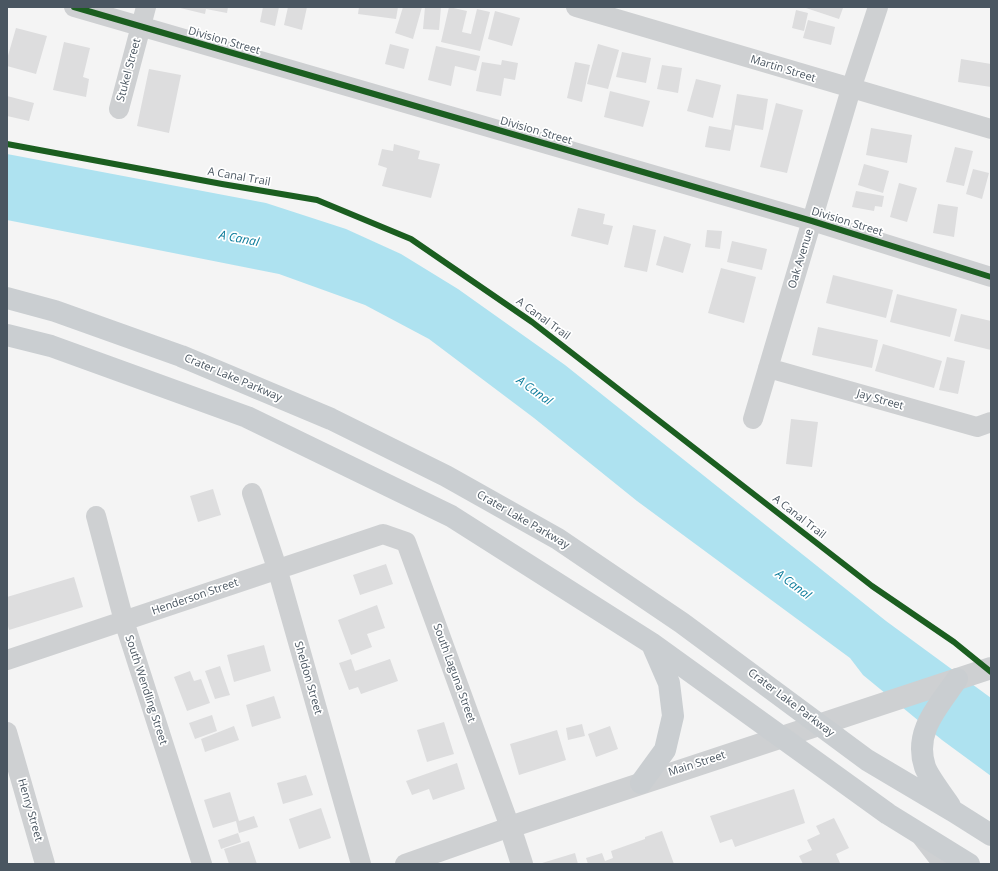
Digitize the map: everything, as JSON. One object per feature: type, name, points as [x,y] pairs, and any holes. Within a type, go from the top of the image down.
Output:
[{"type":"main road","name":"Crater Lake Parkway","points":[[7,298],[55,310],[181,356],[331,419],[446,476],[558,539],[682,622],[867,760],[991,835]]},
{"type":"main road","points":[[7,335],[51,346],[247,417],[450,516],[651,643],[888,814],[969,864]]},
{"type":"main road","points":[[640,783],[665,750],[673,716],[669,683],[651,643]]},
{"type":"main road","points":[[953,811],[925,768],[921,742],[930,716],[957,678]]},
{"type":"street","name":"Division Street","points":[[74,7],[812,221],[991,277]]},
{"type":"street","name":"Stukel Street","points":[[119,109],[146,7]]},
{"type":"street","name":"Martin Street","points":[[576,7],[991,129]]},
{"type":"street","name":"Oak Avenue","points":[[753,419],[851,89],[878,7]]},
{"type":"street","name":"Jay Street","points":[[768,368],[977,427],[991,422]]},
{"type":"street","name":"Sheldon Street","points":[[252,493],[277,568],[361,864]]},
{"type":"street","name":"South Wendling Street","points":[[96,516],[124,621],[202,864]]},
{"type":"street","name":"Henderson Street","points":[[7,660],[277,568],[383,534]]},
{"type":"street","name":"South Laguna Street","points":[[383,534],[406,542],[510,827]]},
{"type":"street","name":"Main Street","points":[[405,864],[640,783],[987,669]]},
{"type":"street","name":"Henry Street","points":[[7,732],[45,864]]},
{"type":"street","points":[[510,827],[522,864]]},
{"type":"street","points":[[918,833],[943,864]]},
{"type":"water","name":"A Canal","points":[[7,154],[266,203],[346,229],[401,254],[458,289],[565,365],[886,621],[991,698],[991,776],[942,740],[863,675],[850,658],[637,501],[534,418],[429,339],[365,305],[279,274],[7,220]]},
{"type":"building","points":[[176,7],[228,7],[227,13],[206,9],[205,14]]},
{"type":"building","points":[[263,7],[279,7],[275,26],[260,22]]},
{"type":"building","points":[[288,7],[307,7],[302,30],[284,25]]},
{"type":"building","points":[[359,7],[398,7],[396,19],[358,14]]},
{"type":"building","points":[[403,7],[422,7],[413,39],[395,33]]},
{"type":"building","points":[[425,7],[441,7],[439,30],[423,29]]},
{"type":"building","points":[[449,7],[467,11],[462,32],[471,34],[477,9],[490,12],[480,51],[441,42]]},
{"type":"building","points":[[803,7],[839,7],[843,8],[839,19]]},
{"type":"building","points":[[796,10],[808,13],[804,31],[792,28]]},
{"type":"building","points":[[495,11],[520,18],[512,46],[488,39]]},
{"type":"building","points":[[808,20],[835,27],[831,45],[803,38]]},
{"type":"building","points":[[16,28],[47,36],[36,74],[7,66],[7,59]]},
{"type":"building","points":[[64,42],[90,48],[83,77],[89,79],[86,97],[53,90]]},
{"type":"building","points":[[390,44],[409,49],[404,69],[385,64]]},
{"type":"building","points":[[598,44],[619,50],[608,89],[587,84]]},
{"type":"building","points":[[436,46],[480,56],[476,71],[455,66],[451,86],[428,80]]},
{"type":"building","points":[[622,52],[651,58],[646,83],[616,77]]},
{"type":"building","points":[[961,59],[991,64],[991,87],[958,82]]},
{"type":"building","points":[[502,60],[518,63],[515,80],[504,78],[501,96],[476,91],[482,62],[501,65]]},
{"type":"building","points":[[575,62],[590,65],[582,102],[567,98]]},
{"type":"building","points":[[662,65],[682,68],[678,93],[657,89]]},
{"type":"building","points":[[149,69],[181,75],[169,133],[137,126]]},
{"type":"building","points":[[696,79],[721,85],[713,118],[687,111]]},
{"type":"building","points":[[610,91],[650,101],[643,127],[604,117]]},
{"type":"building","points":[[737,94],[768,99],[763,130],[735,125],[730,151],[705,147],[709,126],[731,130]]},
{"type":"building","points":[[7,96],[34,103],[29,121],[7,116]]},
{"type":"building","points":[[776,103],[803,110],[787,173],[760,167]]},
{"type":"building","points":[[871,128],[912,135],[907,163],[866,155]]},
{"type":"building","points":[[394,144],[420,151],[418,159],[440,164],[431,198],[382,186],[387,168],[378,165],[382,149],[393,151]]},
{"type":"building","points":[[955,147],[973,151],[964,186],[946,182]]},
{"type":"building","points":[[864,164],[889,171],[883,193],[858,185]]},
{"type":"building","points":[[973,169],[989,173],[982,199],[966,194]]},
{"type":"building","points":[[899,183],[917,188],[907,222],[890,217]]},
{"type":"building","points":[[856,191],[884,196],[882,207],[875,206],[874,211],[852,207]]},
{"type":"building","points":[[938,204],[958,207],[954,237],[933,233]]},
{"type":"building","points":[[578,208],[605,214],[603,224],[613,226],[608,245],[571,236]]},
{"type":"building","points":[[633,225],[656,230],[647,272],[624,267]]},
{"type":"building","points":[[707,230],[722,231],[720,249],[705,247]]},
{"type":"building","points":[[664,236],[691,244],[683,273],[656,265]]},
{"type":"building","points":[[732,241],[767,249],[762,270],[727,262]]},
{"type":"building","points":[[721,268],[756,277],[744,323],[708,313]]},
{"type":"building","points":[[833,275],[893,290],[886,318],[826,303]]},
{"type":"building","points":[[897,294],[957,309],[950,337],[890,322]]},
{"type":"building","points":[[961,314],[991,321],[991,350],[954,341]]},
{"type":"building","points":[[818,327],[878,340],[872,368],[812,355]]},
{"type":"building","points":[[883,344],[942,361],[934,388],[875,371]]},
{"type":"building","points":[[947,357],[965,361],[958,394],[939,390]]},
{"type":"building","points":[[791,419],[818,422],[812,467],[786,464]]},
{"type":"building","points":[[213,489],[221,515],[198,522],[190,496]]},
{"type":"building","points":[[386,564],[393,584],[360,595],[353,575]]},
{"type":"building","points":[[74,577],[83,607],[9,630],[7,622],[7,597]]},
{"type":"building","points":[[377,605],[385,628],[367,634],[372,647],[351,655],[338,620]]},
{"type":"building","points":[[264,645],[271,671],[234,682],[227,655]]},
{"type":"building","points":[[351,659],[355,671],[390,659],[398,681],[361,694],[358,687],[349,690],[339,663]]},
{"type":"building","points":[[220,666],[230,695],[215,699],[205,671]]},
{"type":"building","points":[[190,671],[194,681],[201,679],[210,703],[187,711],[174,677]]},
{"type":"building","points":[[274,696],[281,718],[252,727],[246,705]]},
{"type":"building","points":[[212,715],[217,731],[195,739],[189,723]]},
{"type":"building","points":[[444,722],[454,754],[427,762],[417,730]]},
{"type":"building","points":[[582,724],[585,736],[568,740],[566,728]]},
{"type":"building","points":[[234,726],[239,740],[205,752],[201,739]]},
{"type":"building","points":[[610,726],[618,749],[596,757],[588,734]]},
{"type":"building","points":[[557,730],[566,760],[519,775],[510,744]]},
{"type":"building","points":[[457,763],[465,789],[433,800],[429,789],[412,795],[406,781]]},
{"type":"building","points":[[306,775],[313,795],[283,804],[277,783]]},
{"type":"building","points":[[794,789],[805,823],[735,847],[732,839],[720,843],[710,816]]},
{"type":"building","points":[[230,792],[239,821],[254,816],[258,827],[239,833],[236,821],[213,828],[204,800]]},
{"type":"building","points":[[321,808],[331,838],[299,849],[289,819]]},
{"type":"building","points":[[834,818],[849,848],[836,854],[840,863],[803,864],[799,856],[812,850],[807,840],[820,834],[816,826]]},
{"type":"building","points":[[662,831],[674,864],[588,864],[586,858],[602,853],[605,861],[613,858],[611,851],[645,839],[645,837]]},
{"type":"building","points":[[238,833],[241,842],[221,849],[218,840]]},
{"type":"building","points":[[249,841],[257,864],[229,864],[224,849]]},
{"type":"building","points":[[575,853],[578,864],[542,863]]},
{"type":"cycle path","points":[[74,7],[812,221],[991,277]]},
{"type":"cycle path","name":"A Canal Trail","points":[[7,144],[317,200],[411,239],[532,322],[872,586],[954,642],[991,672]]}]
